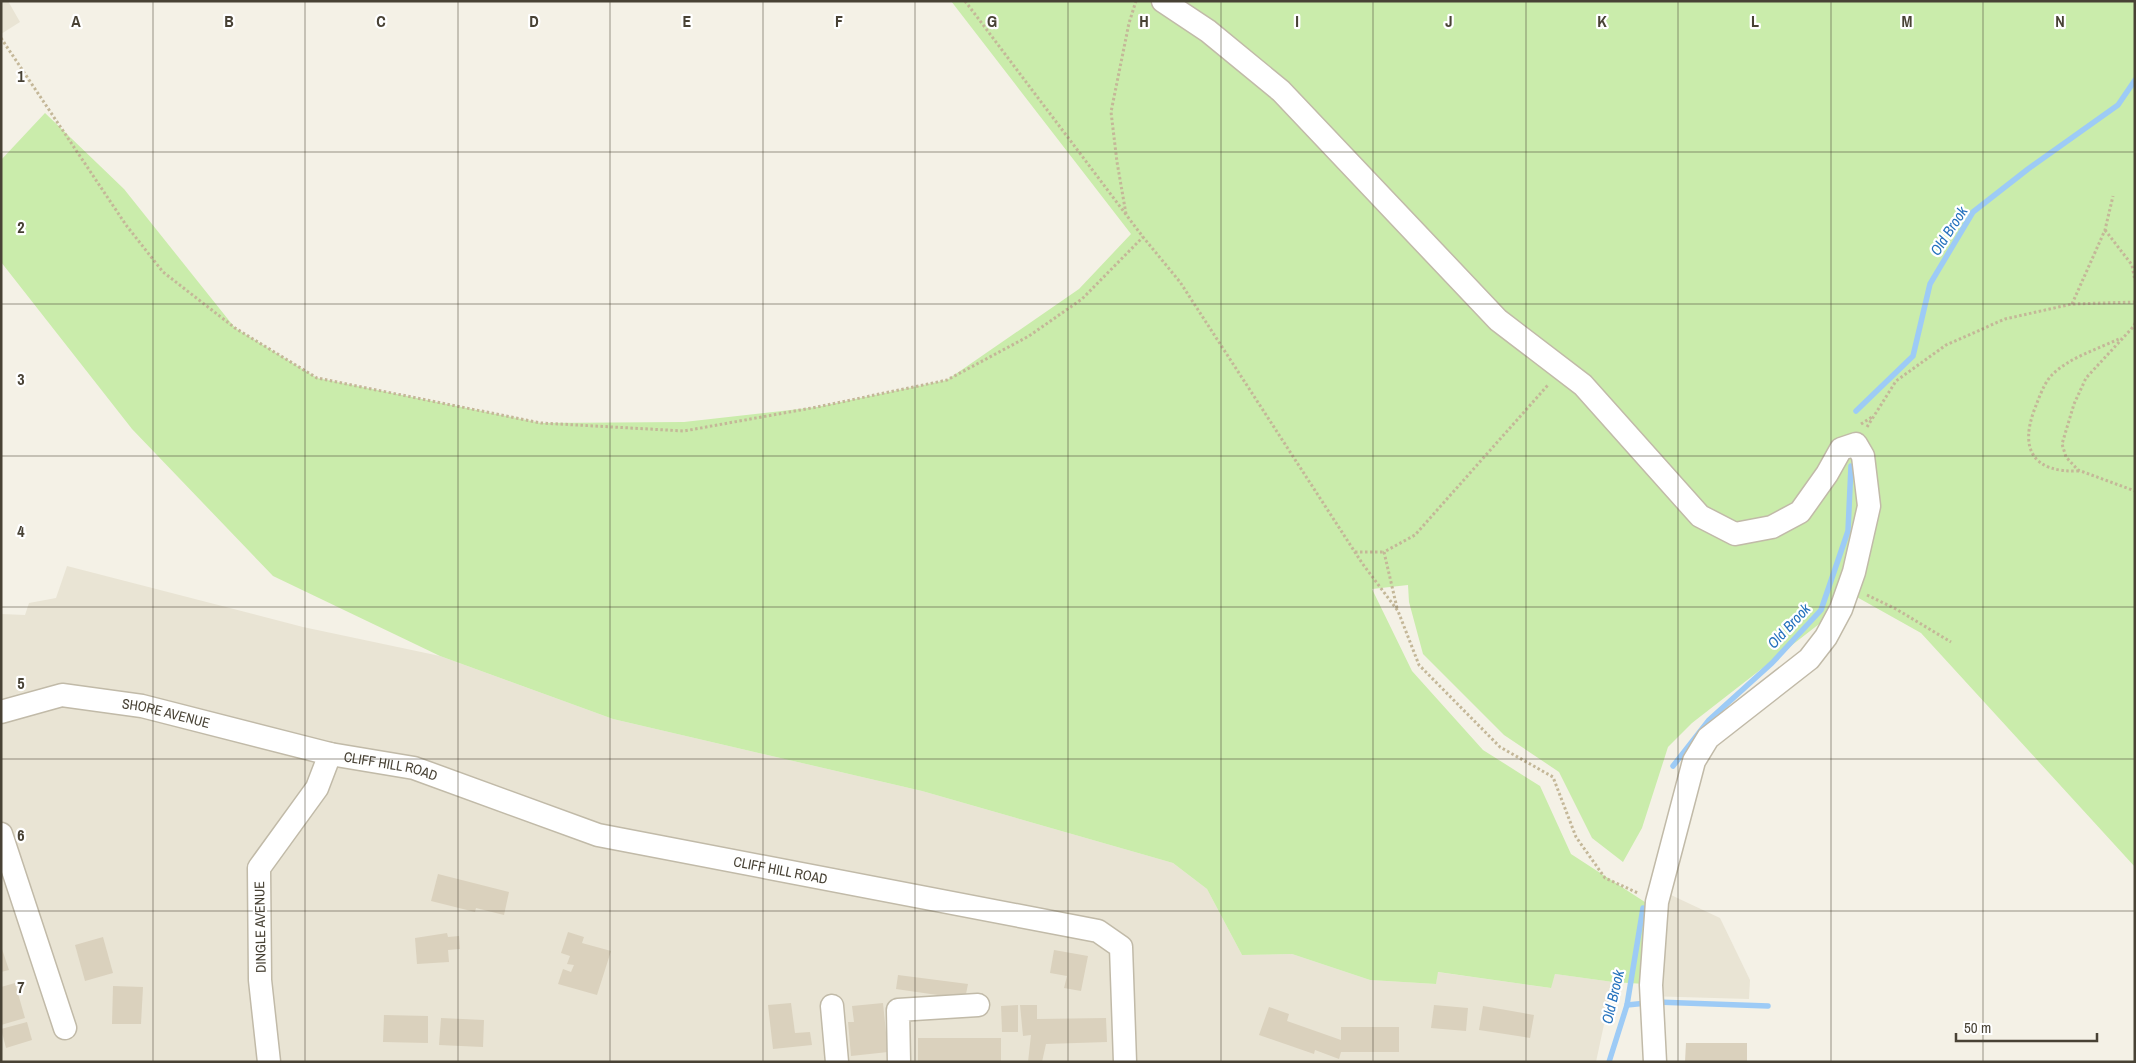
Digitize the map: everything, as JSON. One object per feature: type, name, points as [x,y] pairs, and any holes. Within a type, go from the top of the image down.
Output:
[{"type":"street","points":[[1162,1],[1208,31],[1282,91],[1498,320],[1582,385],[1700,516],[1735,534],[1772,527],[1800,512],[1827,474],[1841,448],[1856,444],[1863,456],[1869,506],[1854,572],[1841,609],[1826,637],[1809,659],[1708,738],[1694,761],[1657,902],[1652,991],[1655,1062]]},
{"type":"street","name":"SHORE AVENUE","points":[[1,712],[62,696],[142,706],[330,754]]},
{"type":"street","name":"DINGLE AVENUE","points":[[269,1062],[260,980],[259,868],[317,788],[330,754]]},
{"type":"street","name":"CLIFF HILL ROAD","points":[[330,754],[414,768],[598,835],[1098,931],[1122,947],[1125,1062]]},
{"type":"street","points":[[1,834],[65,1028]]},
{"type":"street","points":[[899,1062],[898,1010],[978,1005]]},
{"type":"street","points":[[832,1006],[837,1062]]},
{"type":"path","points":[[965,1],[1143,237],[1180,282],[1356,552],[1398,611]]},
{"type":"path","points":[[1127,215],[1117,162],[1111,112],[1129,23],[1136,1]]},
{"type":"path","points":[[1,38],[126,225],[163,272],[235,328],[317,378],[541,423],[684,431],[817,407],[947,380],[1028,336],[1082,299],[1143,237]]},
{"type":"path","points":[[2072,304],[2105,230],[2112,196]]},
{"type":"path","points":[[2105,230],[2132,265],[2135,281]]},
{"type":"path","points":[[1856,444],[1896,381],[1946,345],[2005,319],[2072,304],[2135,302]]},
{"type":"path","points":[[2135,323],[2091,371],[2074,404],[2062,444],[2066,458],[2081,471],[2135,491]]},
{"type":"path","points":[[2081,471],[2064,472],[2048,468],[2035,459],[2029,449],[2029,423],[2050,378],[2064,365],[2124,336]]},
{"type":"path","points":[[1356,552],[1384,552],[1415,535],[1547,385],[1582,385]]},
{"type":"path","points":[[1384,552],[1398,611],[1419,665],[1500,747],[1553,777],[1576,837],[1606,878],[1657,902]]},
{"type":"path","points":[[1865,594],[1951,642]]},
{"type":"shaded area","points":[[1,1],[8,1],[20,22],[1,34]]},
{"type":"shaded area","points":[[67,566],[303,627],[440,656],[613,719],[922,791],[1173,863],[1207,889],[1242,955],[1292,954],[1370,980],[1436,984],[1437,972],[1550,988],[1555,974],[1613,982],[1596,1062],[1,1062],[1,614],[25,615],[29,603],[56,598]]},
{"type":"shaded area","points":[[1656,888],[1720,918],[1750,980],[1749,999],[1645,996]]},
{"type":"green space","points":[[951,1],[2135,1],[2135,867],[1921,633],[1855,596],[1692,723],[1668,747],[1642,828],[1623,862],[1592,838],[1559,772],[1504,735],[1423,654],[1409,602],[1408,585],[1372,589],[1412,671],[1483,750],[1540,786],[1571,854],[1651,906],[1645,984],[1613,982],[1555,974],[1551,988],[1438,972],[1436,984],[1370,980],[1292,954],[1242,955],[1207,889],[1173,863],[922,791],[613,719],[440,656],[273,576],[132,429],[1,262],[1,160],[45,113],[124,189],[235,328],[317,378],[541,423],[684,422],[817,407],[947,380],[1079,289],[1131,234]]},
{"type":"building","points":[[438,874],[509,892],[504,915],[476,908],[475,912],[431,901]]},
{"type":"building","points":[[568,932],[584,937],[582,943],[611,951],[597,995],[558,984],[563,969],[571,972],[574,965],[567,964],[570,956],[561,953]]},
{"type":"building","points":[[447,933],[448,937],[459,936],[460,949],[448,950],[449,962],[417,964],[415,938]]},
{"type":"building","points":[[103,937],[113,973],[85,981],[75,945]]},
{"type":"building","points":[[1,946],[9,970],[1,972]]},
{"type":"building","points":[[1054,950],[1088,956],[1081,991],[1064,988],[1067,976],[1050,973]]},
{"type":"building","points":[[898,975],[968,984],[965,999],[896,989]]},
{"type":"building","points":[[15,983],[25,1018],[1,1025],[1,987]]},
{"type":"building","points":[[113,986],[143,987],[141,1024],[112,1024]]},
{"type":"building","points":[[791,1003],[795,1033],[810,1032],[812,1045],[773,1049],[768,1005]]},
{"type":"building","points":[[883,1003],[888,1052],[851,1056],[848,1022],[854,1022],[852,1006]]},
{"type":"building","points":[[1018,1005],[1018,1032],[1002,1032],[1001,1006]]},
{"type":"building","points":[[1020,1005],[1037,1005],[1037,1019],[1106,1018],[1107,1042],[1046,1044],[1042,1062],[1028,1062],[1031,1035],[1023,1036]]},
{"type":"building","points":[[1434,1005],[1468,1008],[1466,1031],[1431,1028]]},
{"type":"building","points":[[1483,1006],[1534,1015],[1530,1038],[1479,1030]]},
{"type":"building","points":[[1269,1007],[1289,1014],[1287,1021],[1341,1040],[1341,1027],[1399,1027],[1399,1052],[1341,1052],[1339,1059],[1315,1050],[1314,1054],[1259,1035]]},
{"type":"building","points":[[384,1015],[428,1016],[428,1043],[383,1042]]},
{"type":"building","points":[[441,1018],[484,1020],[483,1047],[439,1045]]},
{"type":"building","points":[[27,1022],[32,1040],[6,1048],[1,1029]]},
{"type":"building","points":[[918,1038],[1001,1038],[1001,1062],[918,1062]]},
{"type":"building","points":[[1686,1043],[1747,1043],[1747,1062],[1685,1062]]},
{"type":"waterway","name":"Old Brook","points":[[1856,411],[1913,356],[1930,284],[1973,212],[2028,169],[2118,105],[2135,80]]},
{"type":"waterway","name":"Old Brook","points":[[1673,766],[1709,720],[1772,663],[1821,610],[1848,531],[1851,466]]},
{"type":"waterway","name":"Old Brook","points":[[1609,1062],[1627,1005],[1643,908]]},
{"type":"waterway","points":[[1656,1002],[1768,1006]]},
{"type":"waterway","points":[[1627,1005],[1647,1003]]}]
